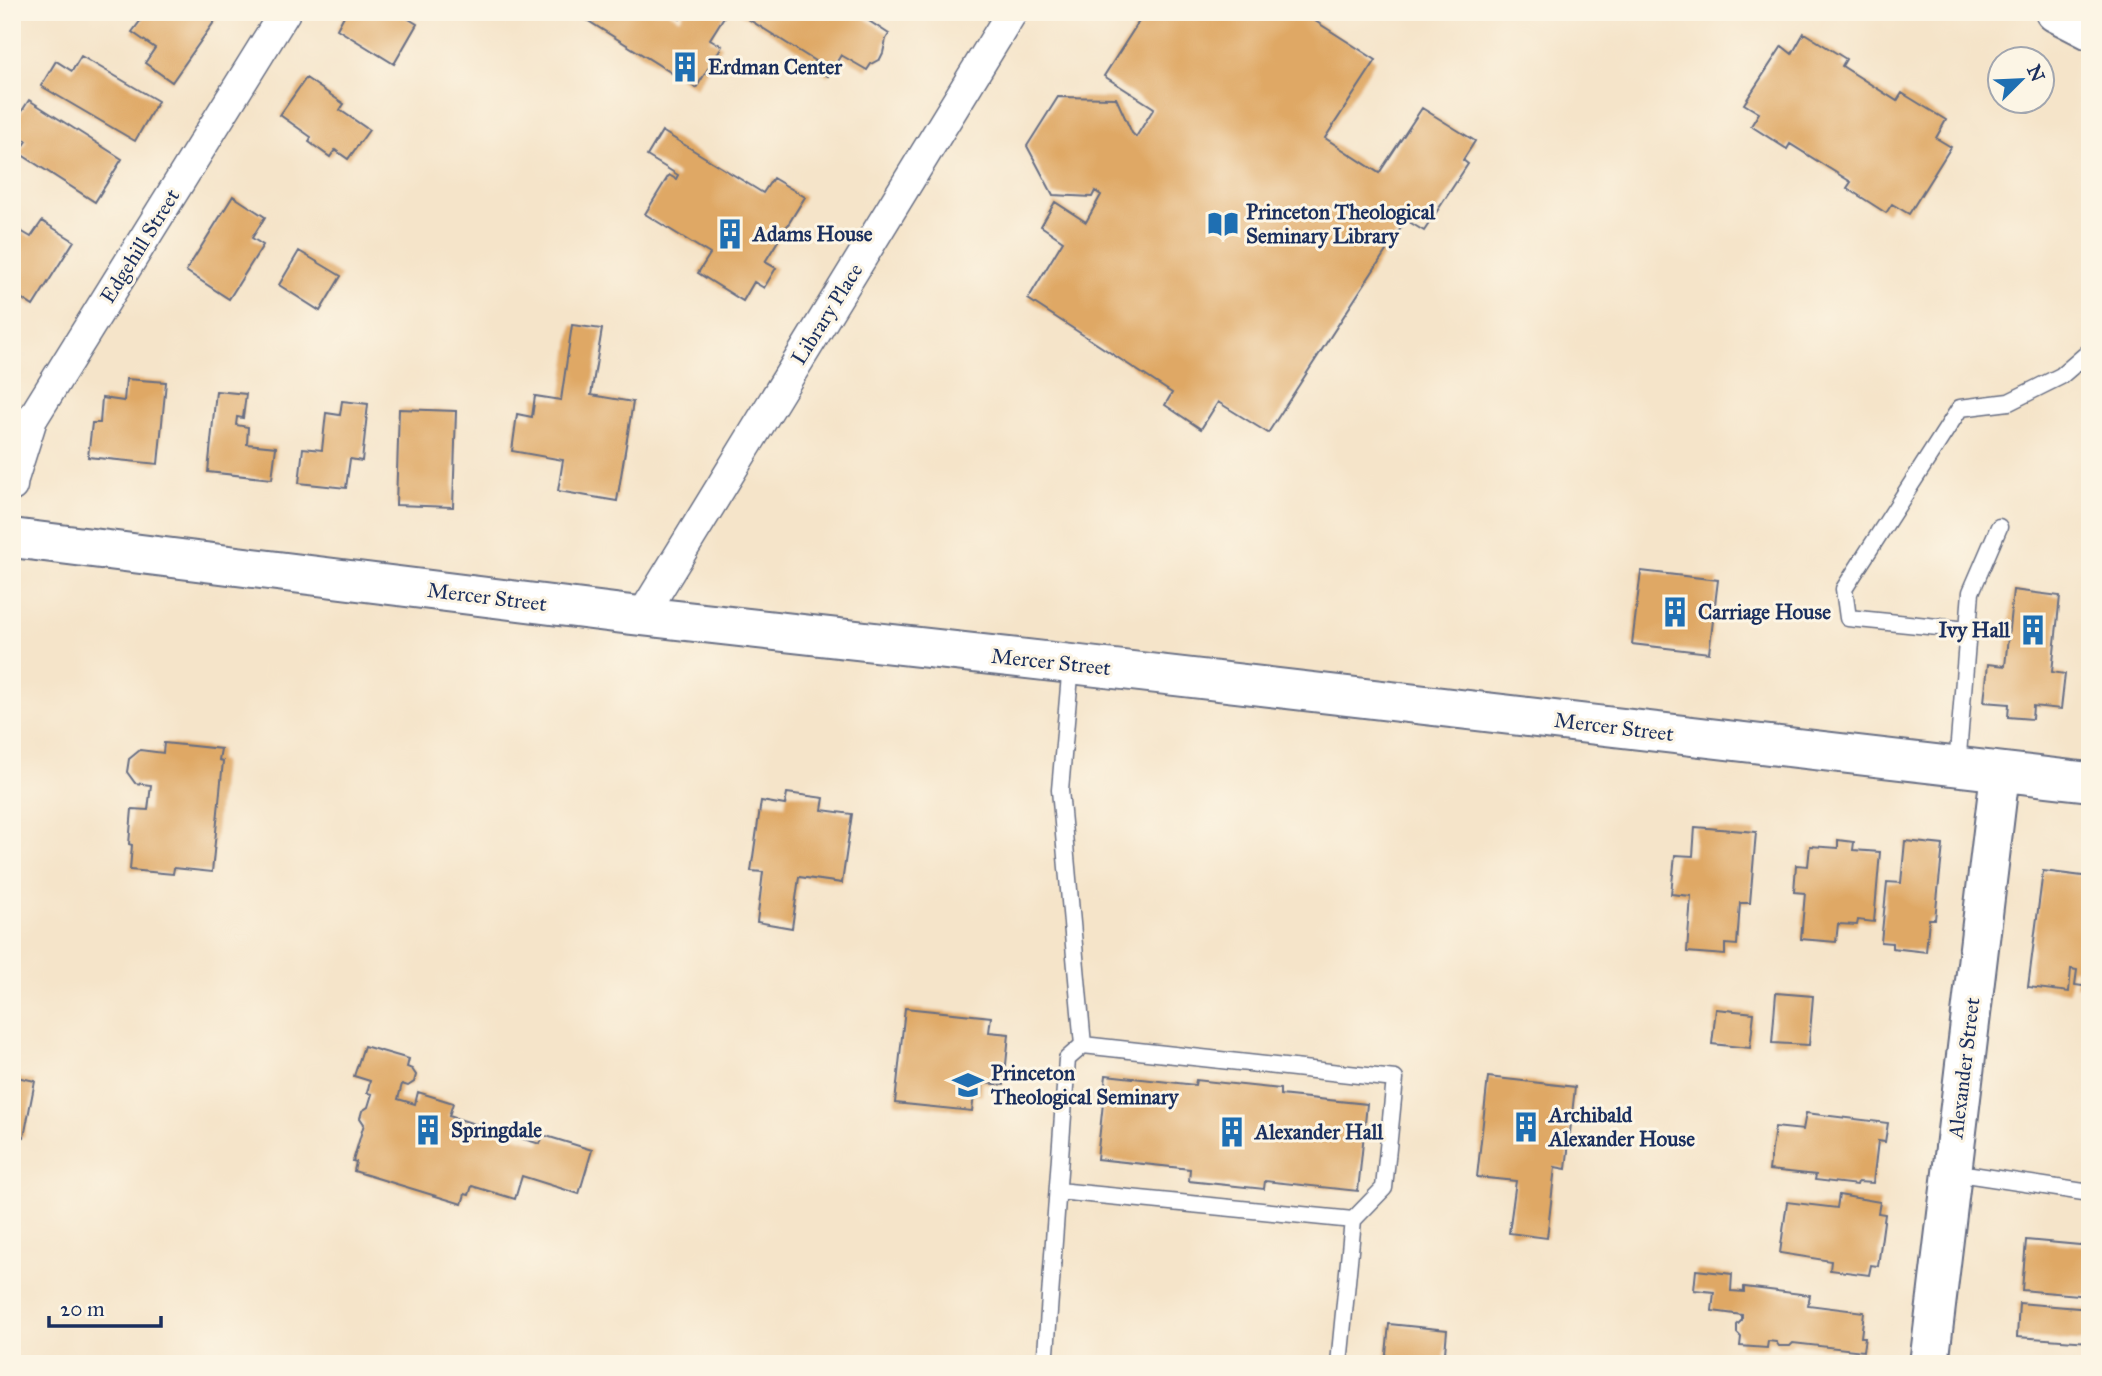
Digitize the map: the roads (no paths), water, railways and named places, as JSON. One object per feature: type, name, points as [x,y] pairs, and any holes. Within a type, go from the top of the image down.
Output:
[{"type":"main road","points":[[2055,12],[2090,30]]},
{"type":"main road","name":"Mercer Street","points":[[12,538],[642,616],[2090,782]]},
{"type":"main road","name":"Alexander Street","points":[[1929,1364],[2000,773]]},
{"type":"street","name":"Edgehill Street","points":[[12,486],[32,419],[285,12]]},
{"type":"street","name":"Library Place","points":[[642,616],[1012,12]]},
{"type":"lane","points":[[1968,630],[1848,618],[1844,589],[1960,408],[2009,402],[2061,376],[2090,351]]},
{"type":"lane","points":[[1957,767],[1971,592],[1999,527]]},
{"type":"lane","points":[[1071,664],[1060,790],[1083,1045]]},
{"type":"lane","points":[[1042,1364],[1046,1353],[1067,1059],[1083,1045],[1395,1079],[1384,1188],[1353,1220],[1339,1364]]},
{"type":"lane","points":[[1952,1172],[2090,1192]]},
{"type":"lane","points":[[1058,1191],[1353,1220]]},
{"type":"place","name":"Erdman Center","points":[[685,67]]},
{"type":"place","name":"Princeton Theological Seminary Library","points":[[1223,224]]},
{"type":"place","name":"Adams House","points":[[730,234]]},
{"type":"place","name":"Carriage House","points":[[1675,612]]},
{"type":"place","name":"Ivy Hall","points":[[2033,630]]},
{"type":"place","name":"Princeton Theological Seminary","points":[[968,1085]]},
{"type":"place","name":"Archibald Alexander House","points":[[1526,1127]]},
{"type":"place","name":"Springdale","points":[[428,1130]]},
{"type":"place","name":"Alexander Hall","points":[[1232,1132]]}]
